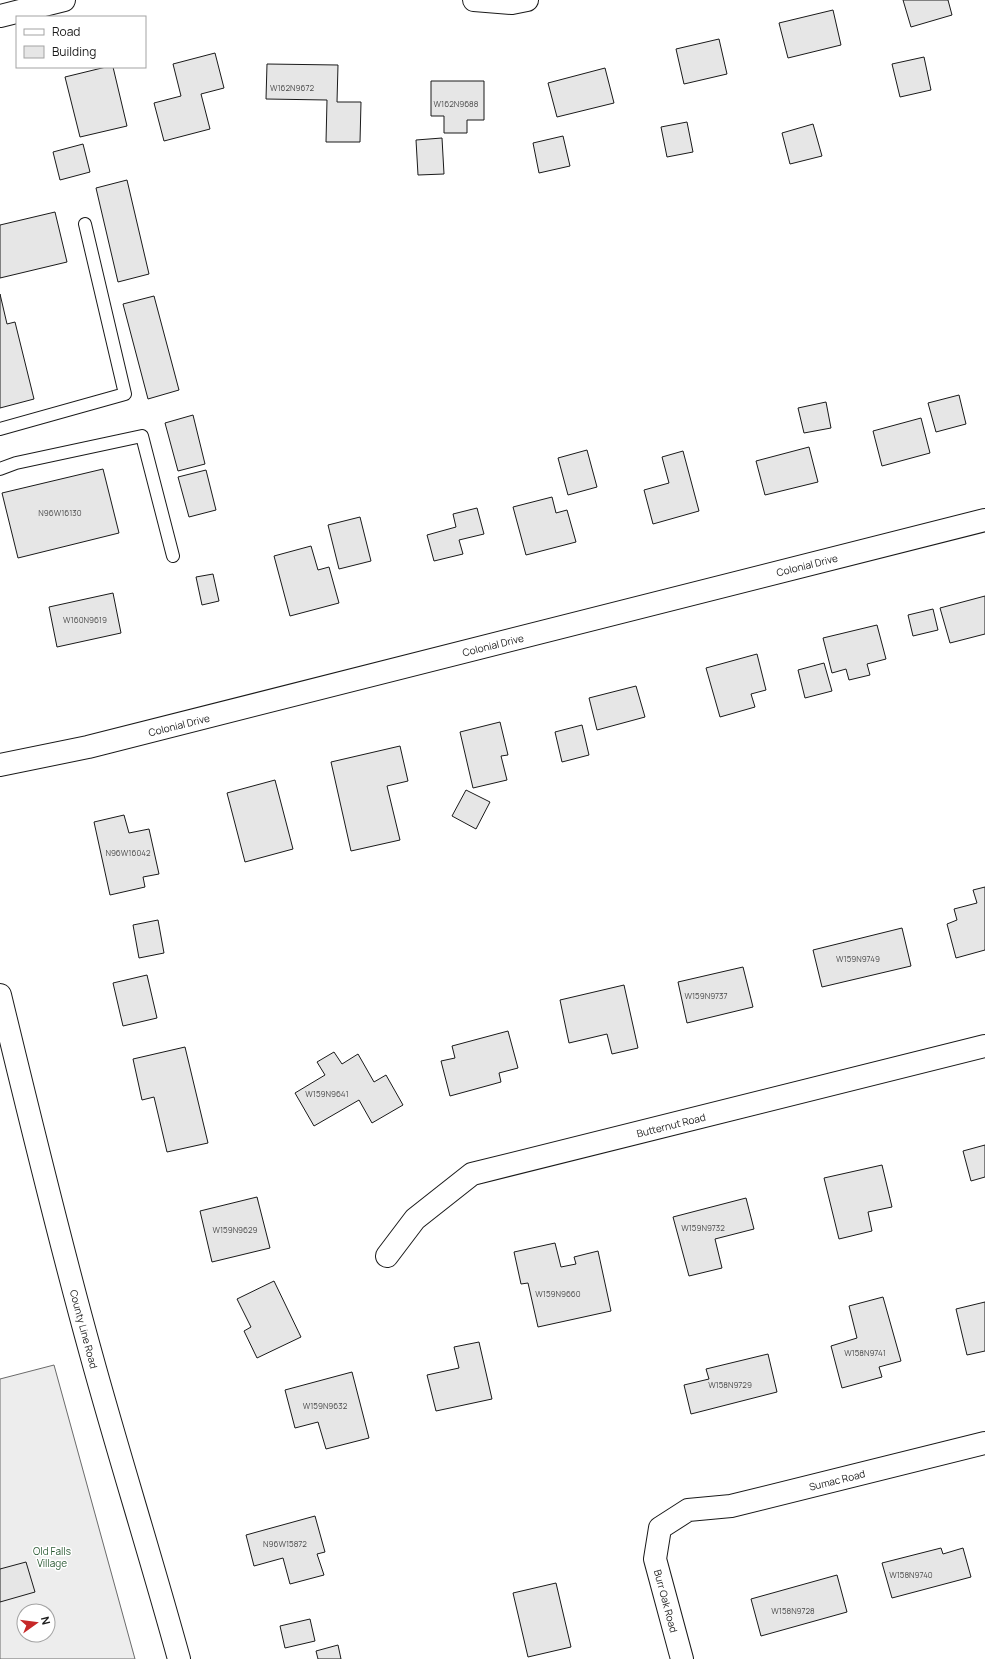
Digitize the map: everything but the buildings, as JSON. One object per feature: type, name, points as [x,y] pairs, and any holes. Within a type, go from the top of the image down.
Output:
[{"type":"street","points":[[0,16],[64,0]]},
{"type":"street","points":[[474,0],[512,4],[527,0]]},
{"type":"street","name":"Colonial Drive","points":[[0,765],[65,753],[175,726],[985,520]]},
{"type":"street","name":"County Line Road","points":[[0,995],[62,1246],[93,1360],[152,1559],[179,1659]]},
{"type":"street","name":"Butternut Road","points":[[387,1256],[415,1219],[472,1174],[985,1046]]},
{"type":"street","name":"Sumac Road","points":[[688,1510],[731,1506],[985,1444]]},
{"type":"street","name":"Burr Oak Road","points":[[682,1659],[655,1559],[660,1528],[688,1510]]},
{"type":"lane","points":[[0,429],[125,394],[85,224]]},
{"type":"lane","points":[[0,469],[16,463],[142,436],[173,556]]},
{"type":"shaded area","name":"Old Falls Village","points":[[54,1365],[135,1659],[0,1659],[0,1379]]}]
